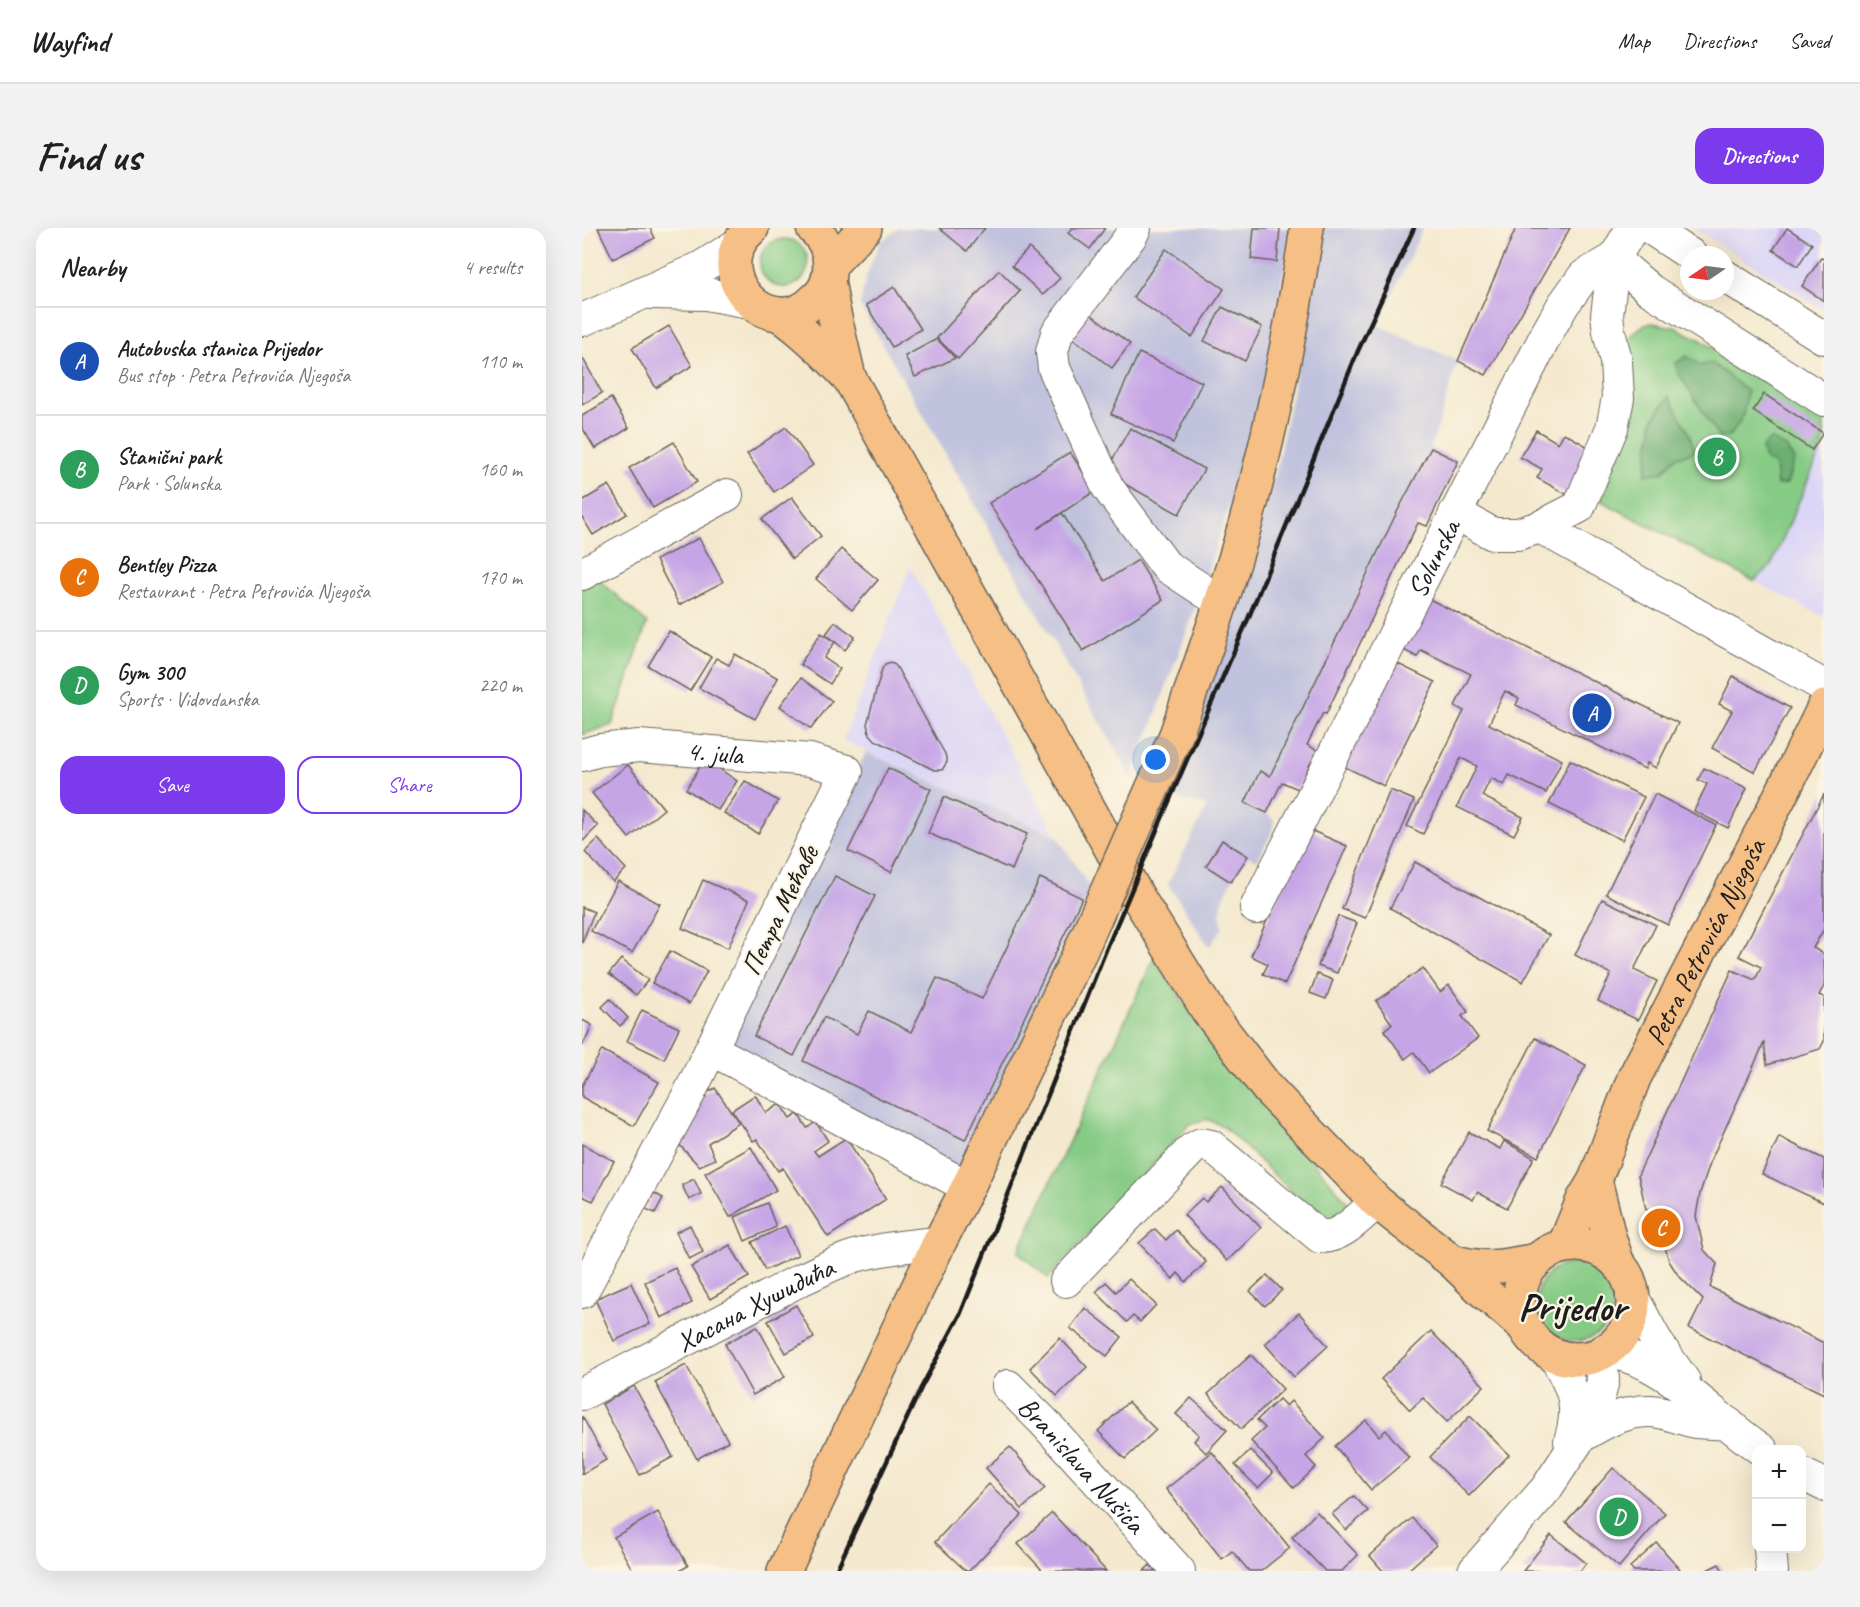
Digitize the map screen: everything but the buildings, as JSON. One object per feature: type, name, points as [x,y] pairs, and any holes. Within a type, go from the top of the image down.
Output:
[{"type":"main road","points":[[813,228],[820,234],[827,248],[833,309],[850,379]]},
{"type":"main road","points":[[765,308],[795,312],[809,305],[821,294],[830,272],[865,228]]},
{"type":"main road","points":[[784,1571],[1081,950],[1176,735],[1221,602],[1257,478],[1297,293],[1307,228]]},
{"type":"main road","points":[[744,234],[734,259],[734,275],[740,290],[798,327],[850,379],[1138,899],[1208,1011],[1268,1089],[1377,1202],[1452,1261],[1525,1327],[1538,1344],[1554,1354],[1573,1359],[1604,1351],[1621,1336],[1632,1308],[1629,1282],[1618,1264],[1594,1180]]},
{"type":"main road","name":"Petra Petrovića Njegoša","points":[[1550,1253],[1594,1180],[1634,1078],[1824,707]]},
{"type":"main road","points":[[1452,1261],[1487,1268],[1573,1245],[1591,1247],[1609,1256],[1618,1264]]},
{"type":"main road","points":[[1525,1327],[1520,1313],[1519,1297],[1525,1276],[1550,1253]]},
{"type":"street","points":[[1135,228],[1057,333],[1052,352],[1054,368],[1108,488],[1166,566],[1221,602]]},
{"type":"street","points":[[1455,513],[1493,534],[1518,534],[1540,527],[1578,507],[1612,428],[1618,398],[1616,361],[1608,315],[1614,259],[1632,228]]},
{"type":"street","points":[[1650,228],[1680,248]]},
{"type":"street","points":[[582,320],[700,268],[744,234]]},
{"type":"street","points":[[1614,259],[1650,290],[1824,400]]},
{"type":"street","name":"Solunska","points":[[1256,908],[1563,304],[1584,276],[1614,259]]},
{"type":"street","points":[[1734,282],[1824,338]]},
{"type":"street","points":[[644,293],[706,294],[765,308]]},
{"type":"street","points":[[582,574],[727,495]]},
{"type":"street","points":[[1540,527],[1824,686]]},
{"type":"street","name":"4. jula","points":[[582,755],[600,750],[639,746],[810,760],[847,771]]},
{"type":"street","name":"Петра Мећаве","points":[[582,1292],[690,1092],[847,771]]},
{"type":"street","points":[[711,1049],[968,1187]]},
{"type":"street","points":[[1066,1281],[1192,1149],[1201,1144],[1211,1146],[1320,1237],[1329,1238],[1338,1234],[1377,1202]]},
{"type":"street","name":"Хасана Хушидића","points":[[582,1394],[802,1279],[838,1263],[857,1255],[891,1247],[939,1243]]},
{"type":"street","points":[[1632,1296],[1658,1344],[1686,1384],[1702,1402]]},
{"type":"street","points":[[1474,1571],[1546,1489],[1582,1436],[1593,1413],[1603,1380],[1604,1351],[1645,1364],[1702,1402],[1757,1445]]},
{"type":"street","points":[[1554,1354],[1570,1384],[1576,1413],[1575,1426],[1563,1462]]},
{"type":"street","name":"Branislava Nušića","points":[[1008,1386],[1044,1422],[1179,1571]]},
{"type":"street","points":[[1582,1436],[1602,1424],[1635,1412],[1651,1411],[1696,1422],[1729,1424]]},
{"type":"street","points":[[1806,1476],[1824,1485]]},
{"type":"street","points":[[1770,1553],[1772,1571]]},
{"type":"shaded area","points":[[899,228],[1291,228],[1257,425],[1187,631],[1132,778],[860,305],[867,274],[880,242]]},
{"type":"shaded area","points":[[1323,228],[1423,228],[1378,325],[1458,361],[1431,448],[1270,776],[1260,771],[1245,802],[1267,813],[1274,821],[1271,834],[1257,860],[1248,856],[1207,866],[1231,882],[1220,914],[1223,927],[1209,947],[1168,884],[1207,806],[1163,796],[1249,565],[1276,472],[1310,306]]},
{"type":"shaded area","points":[[1693,228],[1824,228],[1824,310],[1734,254],[1734,246],[1722,246]]},
{"type":"shaded area","points":[[1824,443],[1824,617],[1754,581],[1771,566]]},
{"type":"shaded area","points":[[910,566],[1057,836],[843,741]]},
{"type":"shaded area","points":[[866,752],[1057,836],[1091,889],[963,1170],[722,1044]]},
{"type":"green space","points":[[779,239],[789,239],[801,246],[808,258],[808,268],[801,280],[789,287],[779,287],[764,276],[760,268],[760,258],[771,243]]},
{"type":"green space","points":[[1652,323],[1674,327],[1701,340],[1824,421],[1824,443],[1771,566],[1754,581],[1601,501],[1623,432],[1628,343],[1635,331]]},
{"type":"green space","points":[[1687,356],[1700,365],[1712,363],[1747,391],[1743,416],[1731,435],[1719,438],[1677,371],[1676,363]]},
{"type":"green space","points":[[1669,396],[1689,433],[1695,451],[1675,458],[1662,473],[1646,474],[1652,421]]},
{"type":"green space","points":[[1770,439],[1786,447],[1794,460],[1787,484],[1777,485],[1775,465],[1765,459],[1762,448]]},
{"type":"green space","points":[[595,576],[647,623],[612,725],[582,735],[582,584]]},
{"type":"green space","points":[[1154,958],[1208,1038],[1349,1204],[1340,1217],[1327,1220],[1312,1211],[1223,1126],[1206,1119],[1190,1124],[1048,1278],[1018,1252]]},
{"type":"green space","points":[[1575,1263],[1590,1266],[1603,1274],[1611,1287],[1614,1302],[1611,1317],[1603,1330],[1590,1338],[1575,1341],[1560,1338],[1547,1330],[1539,1317],[1536,1302],[1539,1287],[1547,1274],[1560,1266]]},
{"type":"railway","points":[[836,1571],[921,1388],[960,1315],[1106,950],[1248,619],[1357,353],[1414,228]]},
{"type":"place","name":"Stanični park","points":[[1717,457]]},
{"type":"place","name":"Autobuska stanica Prijedor","points":[[1592,713]]},
{"type":"place","name":"Bentley Pizza","points":[[1661,1228]]},
{"type":"place","name":"Gym 300","points":[[1619,1517]]},
{"type":"district","name":"Prijedor","points":[[1572,1306]]}]
